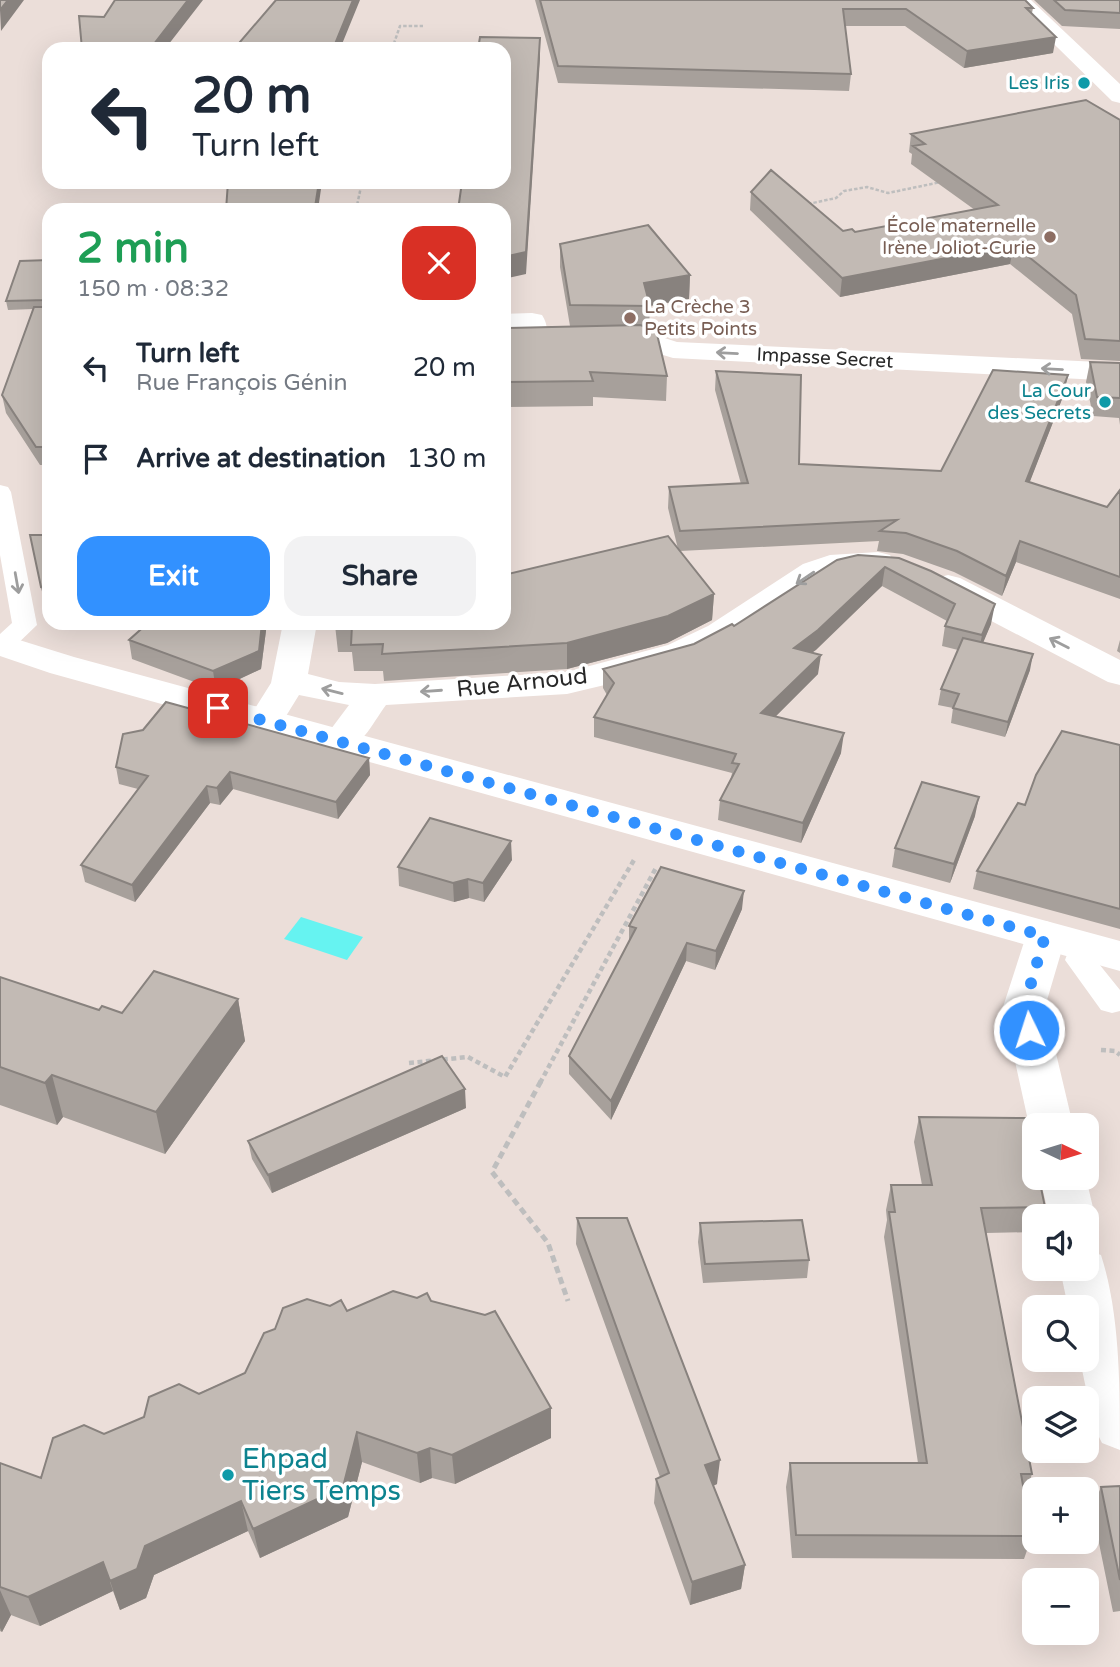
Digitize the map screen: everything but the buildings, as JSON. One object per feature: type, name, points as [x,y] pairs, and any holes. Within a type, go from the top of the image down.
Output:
[{"type":"street","points":[[1018,0],[1120,96]]},
{"type":"street","points":[[511,322],[532,321],[556,339]]},
{"type":"street","name":"Impasse Secret","points":[[511,337],[643,340],[673,350],[1120,372]]},
{"type":"street","name":"Rue Arnoud","points":[[289,683],[314,686],[337,693],[375,695],[566,682],[626,669],[680,653],[720,633],[815,571],[830,565],[855,562],[902,566],[941,581],[1120,674]]},
{"type":"street","points":[[265,721],[289,683],[299,630]]},
{"type":"street","points":[[1,645],[62,665],[1120,956]]},
{"type":"street","points":[[340,741],[375,695]]},
{"type":"street","points":[[1048,1113],[1024,1007],[1065,941]]},
{"type":"street","points":[[1087,1281],[1120,1427]]},
{"type":"lane","points":[[0,492],[25,625],[1,645]]},
{"type":"lane","points":[[1065,941],[1112,1002]]},
{"type":"path","points":[[394,42],[400,26],[423,26]]},
{"type":"path","points":[[803,205],[836,198],[844,191],[867,187],[888,193],[943,182]]},
{"type":"path","points":[[409,1063],[468,1057],[505,1077],[640,851]]},
{"type":"path","points":[[568,1301],[548,1243],[492,1172],[662,857]]},
{"type":"path","points":[[1101,1050],[1115,1051],[1120,1055]]},
{"type":"water","points":[[301,917],[363,937],[347,960],[284,939]]},
{"type":"place","name":"Les Iris","points":[[1084,83]]},
{"type":"place","name":"École maternelle Irène Joliot-Curie","points":[[1050,237]]},
{"type":"place","name":"La Crèche 3 Petits Points","points":[[630,318]]},
{"type":"place","name":"La Cour des Secrets","points":[[1105,402]]},
{"type":"place","name":"Ehpad Tiers Temps","points":[[228,1475]]},
{"type":"route","points":[[218,708],[1045,936],[1024,1007],[1029,1030]]}]
